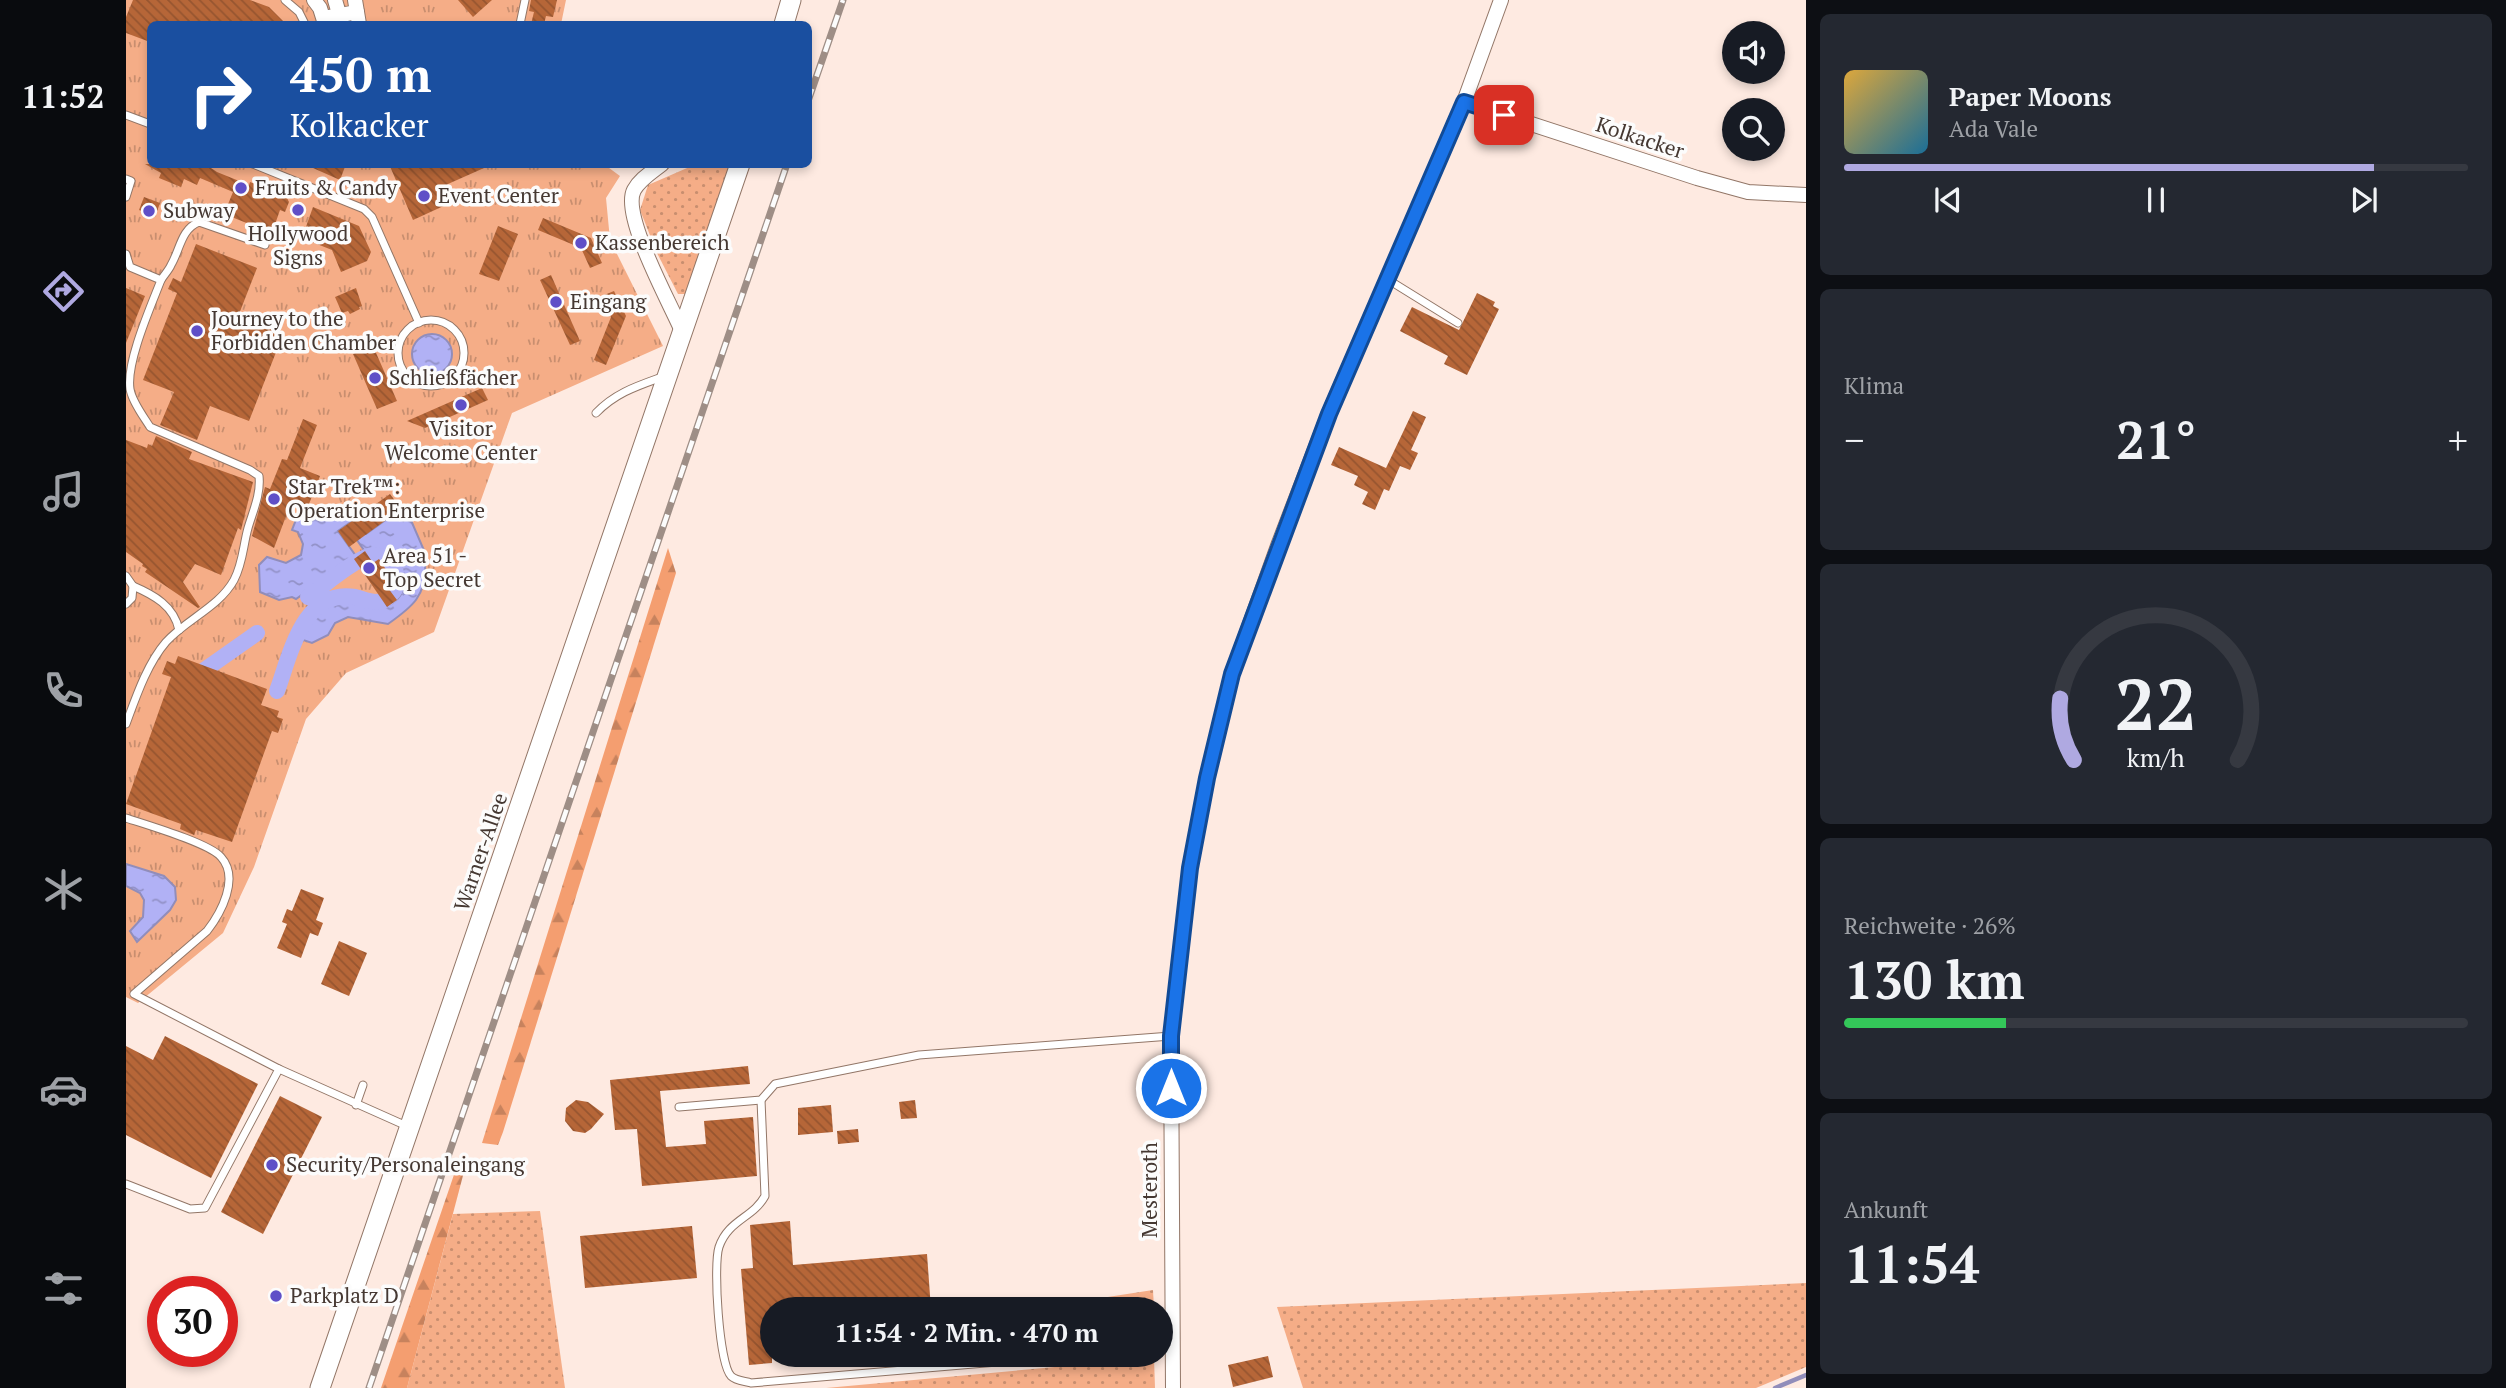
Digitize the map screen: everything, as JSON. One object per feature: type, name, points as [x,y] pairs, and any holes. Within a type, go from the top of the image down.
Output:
[{"type":"street","points":[[314,0],[325,21],[341,20],[357,12]]},
{"type":"street","points":[[335,0],[341,20]]},
{"type":"street","points":[[785,21],[791,0]]},
{"type":"street","name":"Mesteroth","points":[[1167,1297],[1171,1036],[1196,833],[1232,674],[1329,414],[1464,102],[1502,0]]},
{"type":"street","name":"Kolkacker","points":[[1464,102],[1748,192],[1806,195]]},
{"type":"street","points":[[657,168],[633,191],[631,209],[635,228],[682,331]]},
{"type":"street","name":"Warner-Allee","points":[[320,1388],[739,168]]},
{"type":"street","name":"Mesteroth","points":[[1169,1367],[1172,1388]]},
{"type":"lane","points":[[285,0],[299,12],[304,21]]},
{"type":"lane","points":[[521,21],[525,0]]},
{"type":"lane","points":[[126,115],[147,123]]},
{"type":"lane","points":[[263,168],[364,209],[372,217],[419,323]]},
{"type":"lane","points":[[126,179],[131,181],[126,197]]},
{"type":"lane","points":[[126,724],[156,656],[178,630],[226,592],[235,578],[260,487],[259,476],[250,470],[150,427],[130,390],[131,367],[161,280],[172,265],[191,225],[199,222],[265,245]]},
{"type":"lane","points":[[126,254],[130,267],[161,280]]},
{"type":"lane","points":[[1387,279],[1458,323]]},
{"type":"lane","points":[[440,321],[457,333],[462,342],[463,365],[449,382],[428,386],[418,383],[402,369],[399,347],[409,328],[419,323],[440,321]]},
{"type":"lane","points":[[596,413],[610,399],[628,389],[667,375]]},
{"type":"lane","points":[[126,576],[133,586],[150,593],[172,611],[176,616],[178,630]]},
{"type":"lane","points":[[126,604],[132,598],[133,586]]},
{"type":"lane","points":[[126,818],[207,848],[221,856],[229,870],[229,885],[216,919],[207,931],[130,993],[279,1069],[410,1127]]},
{"type":"lane","points":[[679,1108],[761,1100],[775,1084],[919,1055],[1171,1036]]},
{"type":"lane","points":[[126,1184],[190,1209],[205,1208],[279,1069]]},
{"type":"lane","points":[[356,1105],[363,1085]]},
{"type":"lane","points":[[761,1100],[765,1196],[759,1206],[729,1227],[719,1247],[715,1267],[723,1360],[730,1376],[751,1383],[939,1367]]},
{"type":"lane","points":[[328,1301],[348,1308]]},
{"type":"green space","points":[[126,0],[566,0],[562,21],[147,21],[147,168],[609,168],[620,176],[606,198],[610,240],[663,346],[512,413],[434,632],[346,673],[306,719],[254,867],[223,933],[138,1003],[126,997]]},
{"type":"green space","points":[[687,168],[730,168],[686,294],[678,294],[657,253],[640,210],[648,185]]},
{"type":"green space","points":[[668,548],[676,573],[503,1132],[498,1145],[482,1143]]},
{"type":"green space","points":[[458,1163],[465,1168],[407,1388],[381,1388]]},
{"type":"green space","points":[[540,1211],[565,1388],[407,1388],[453,1214]]},
{"type":"green space","points":[[1806,1283],[1806,1367],[1756,1388],[1303,1388],[1277,1307]]},
{"type":"green space","points":[[1153,1290],[1153,1297],[1108,1297]]},
{"type":"green space","points":[[1056,1367],[1154,1367],[1155,1388],[826,1388]]},
{"type":"water","points":[[432,334],[446,340],[452,354],[446,368],[432,374],[418,368],[412,354],[418,340]]},
{"type":"water","points":[[301,507],[329,516],[336,512],[355,519],[338,531],[356,556],[296,599],[292,597],[279,600],[260,592],[259,565],[267,557],[286,563],[301,555],[303,544],[298,532],[292,530]]},
{"type":"water","points":[[401,509],[404,515],[410,518],[426,555],[418,552],[415,559],[425,563],[423,584],[416,600],[388,624],[348,617],[335,623],[328,635],[312,643],[300,639],[314,617],[335,602],[353,601],[379,608],[391,604],[401,594],[404,575],[401,566],[387,554],[377,551],[366,553],[352,533],[366,534]]},
{"type":"water","points":[[126,864],[164,876],[175,887],[176,900],[170,910],[137,942],[130,931],[143,917],[144,900],[140,893],[126,886]]},
{"type":"building","points":[[133,0],[250,0],[269,7],[283,21],[147,21],[147,41],[126,33],[126,17]]},
{"type":"building","points":[[458,0],[492,0],[473,17]]},
{"type":"building","points":[[531,0],[557,0],[553,17],[546,16],[545,21],[532,21],[534,12],[529,11]]},
{"type":"building","points":[[152,168],[211,168],[249,185],[250,182],[286,196],[289,202],[285,212],[280,210],[272,233],[224,214],[233,192],[200,178],[197,185],[184,179],[181,187],[159,178],[161,173]]},
{"type":"building","points":[[313,168],[344,168],[340,180]]},
{"type":"building","name":"Event Center","points":[[391,168],[484,168],[448,184],[442,189],[448,204],[413,220]]},
{"type":"building","name":"Subway","points":[[144,197],[160,203],[155,217],[139,210]]},
{"type":"building","points":[[313,207],[359,226],[371,252],[367,261],[341,272],[332,250],[302,238]]},
{"type":"building","name":"Kassenbereich","points":[[543,218],[591,238],[602,263],[590,268],[581,248],[538,230]]},
{"type":"building","points":[[498,226],[518,234],[499,281],[479,274]]},
{"type":"building","name":"Journey to the Forbidden Chamber","points":[[196,244],[257,268],[239,314],[284,332],[249,421],[210,406],[197,440],[160,425],[174,392],[143,380],[177,293],[168,289],[173,278],[181,282]]},
{"type":"building","name":"Eingang","points":[[551,275],[580,341],[570,345],[540,280]]},
{"type":"building","points":[[126,288],[145,296],[126,343]]},
{"type":"building","points":[[356,288],[362,306],[350,314],[348,311],[342,313],[335,297]]},
{"type":"building","name":"Kassenbereich","points":[[614,291],[626,316],[606,365],[594,360],[611,317],[602,296]]},
{"type":"building","points":[[1477,293],[1495,302],[1493,306],[1499,309],[1467,375],[1444,364],[1448,356],[1400,331],[1412,307],[1459,330]]},
{"type":"building","name":"Schließfächer","points":[[373,346],[397,401],[377,409],[353,354]]},
{"type":"building","name":"Visitor Welcome Center","points":[[482,388],[488,400],[425,428],[407,421]]},
{"type":"building","points":[[1413,411],[1426,417],[1411,450],[1418,453],[1410,470],[1400,466],[1389,491],[1384,489],[1375,510],[1362,504],[1368,492],[1354,485],[1358,476],[1331,465],[1339,447],[1386,468]]},
{"type":"building","points":[[303,419],[317,425],[300,468],[320,476],[307,509],[291,503],[274,548],[252,536],[265,487],[270,489],[282,459],[287,460]]},
{"type":"building","points":[[156,436],[192,452],[189,459],[253,482],[241,530],[238,528],[221,575],[195,564],[183,582],[200,607],[198,608],[145,572],[147,569],[143,564],[126,552],[126,440],[147,448],[148,444],[152,446]]},
{"type":"building","points":[[390,494],[401,509],[349,547],[338,531]]},
{"type":"building","points":[[365,551],[373,563],[379,559],[395,583],[388,588],[397,600],[387,607],[354,559]]},
{"type":"building","points":[[178,656],[267,689],[261,705],[279,711],[277,717],[283,719],[278,733],[272,731],[232,842],[196,830],[194,835],[180,829],[181,824],[126,804],[171,677],[162,674],[167,661],[175,664]]},
{"type":"building","points":[[301,889],[324,898],[316,920],[323,923],[318,936],[310,933],[301,958],[277,948],[287,924],[282,922],[287,909],[292,911]]},
{"type":"building","points":[[339,941],[367,953],[349,996],[321,984]]},
{"type":"building","points":[[165,1036],[258,1084],[211,1178],[126,1135],[126,1046],[153,1060]]},
{"type":"building","points":[[748,1066],[750,1084],[660,1091],[666,1147],[706,1144],[704,1121],[753,1117],[757,1176],[642,1186],[637,1129],[615,1130],[610,1080]]},
{"type":"building","name":"Security/Personaleingang","points":[[280,1096],[322,1117],[263,1234],[221,1212]]},
{"type":"building","points":[[576,1100],[588,1102],[604,1114],[585,1133],[573,1131],[565,1121],[566,1108]]},
{"type":"building","points":[[915,1100],[917,1118],[901,1119],[899,1102]]},
{"type":"building","points":[[831,1105],[833,1132],[798,1135],[798,1108]]},
{"type":"building","points":[[858,1129],[859,1142],[838,1144],[837,1131]]},
{"type":"building","points":[[790,1221],[793,1265],[927,1254],[930,1297],[760,1297],[760,1364],[749,1365],[741,1269],[753,1268],[750,1225]]},
{"type":"building","points":[[692,1226],[697,1278],[585,1288],[580,1236]]},
{"type":"building","points":[[1268,1356],[1273,1377],[1233,1387],[1228,1365]]},
{"type":"waterway","points":[[277,691],[301,628],[311,614],[323,603],[337,597],[382,601],[395,589],[396,574],[393,567],[382,557],[366,557],[308,597]]},
{"type":"waterway","points":[[203,671],[257,633]]},
{"type":"waterway","points":[[1775,1388],[1806,1375]]},
{"type":"railway","points":[[812,89],[843,0]]},
{"type":"railway","points":[[369,1388],[786,168]]},
{"type":"place","name":"Fruits & Candy","points":[[241,188]]},
{"type":"place","name":"Event Center","points":[[424,196]]},
{"type":"place","name":"Hollywood Signs","points":[[298,210]]},
{"type":"place","name":"Subway","points":[[149,211]]},
{"type":"place","name":"Kassenbereich","points":[[581,243]]},
{"type":"place","name":"Eingang","points":[[556,302]]},
{"type":"place","name":"Journey to the Forbidden Chamber","points":[[197,331]]},
{"type":"place","name":"Schließfächer","points":[[375,378]]},
{"type":"place","name":"Visitor Welcome Center","points":[[461,405]]},
{"type":"place","name":"Star Trek™: Operation Enterprise","points":[[274,499]]},
{"type":"place","name":"Area 51 - Top Secret","points":[[369,568]]},
{"type":"place","name":"Security/Personaleingang","points":[[272,1165]]},
{"type":"place","name":"Parkplatz D","points":[[276,1296]]},
{"type":"route","points":[[1171,1088],[1171,1036],[1190,868],[1207,778],[1232,674],[1329,414],[1464,102],[1504,115]]}]
